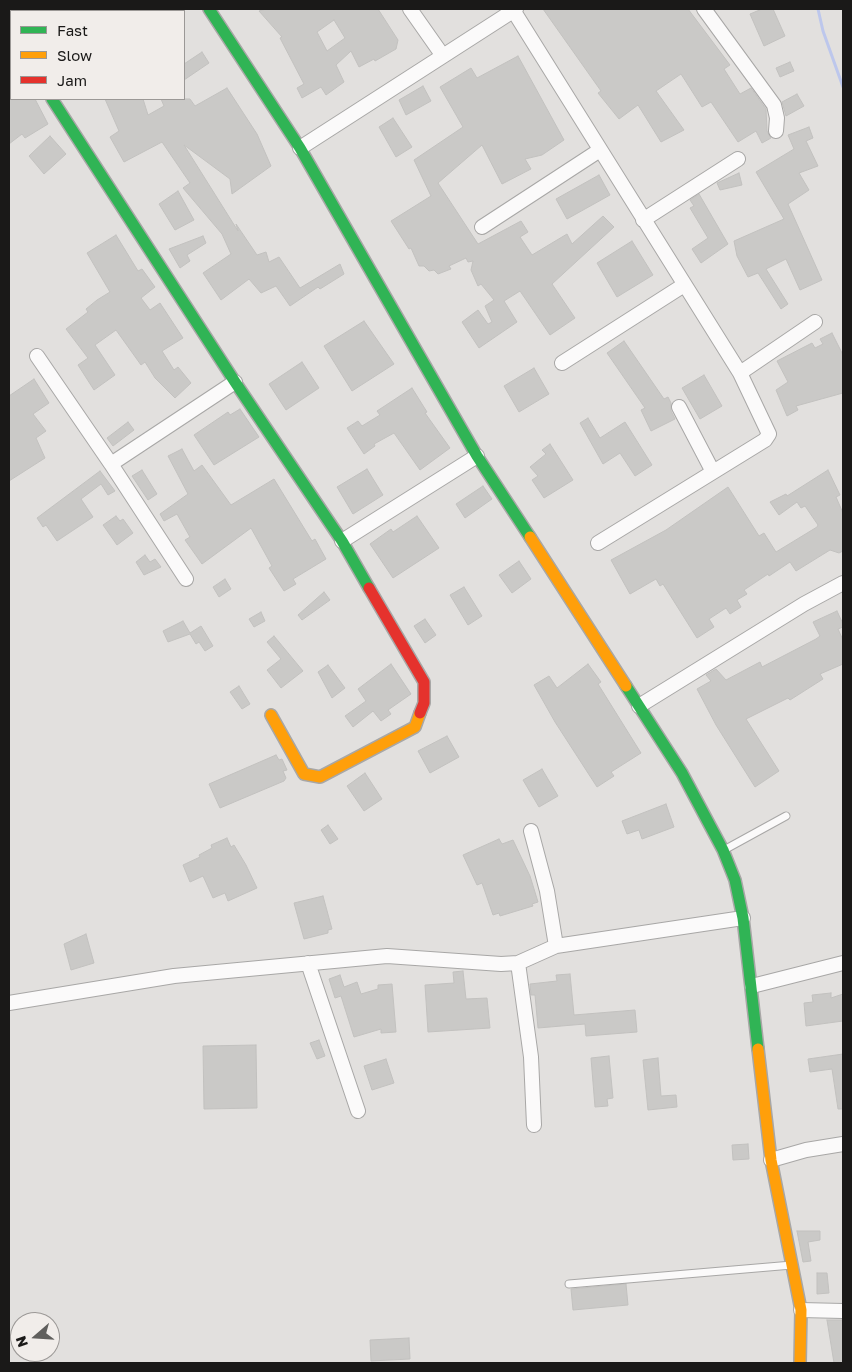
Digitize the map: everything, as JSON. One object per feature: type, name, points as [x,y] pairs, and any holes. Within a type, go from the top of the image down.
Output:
[{"type":"street","points":[[209,9],[300,148],[477,456],[682,773],[723,850],[735,880],[743,918],[772,1160],[801,1310],[800,1363]]},
{"type":"street","points":[[410,9],[443,56]]},
{"type":"street","points":[[704,9],[774,105],[777,118],[776,131]]},
{"type":"street","points":[[300,148],[515,10],[643,220],[740,373],[769,434],[765,440],[598,543]]},
{"type":"street","points":[[9,65],[10,61]]},
{"type":"street","points":[[53,100],[234,382],[342,541],[424,682],[424,703],[415,727],[320,777],[311,777],[304,774],[271,715]]},
{"type":"street","points":[[482,227],[600,150]]},
{"type":"street","points":[[643,220],[738,159]]},
{"type":"street","points":[[562,363],[684,285]]},
{"type":"street","points":[[740,373],[815,322]]},
{"type":"street","points":[[38,356],[186,579]]},
{"type":"street","points":[[111,464],[234,382]]},
{"type":"street","points":[[679,407],[713,472]]},
{"type":"street","points":[[342,541],[477,456]]},
{"type":"street","points":[[639,706],[804,604],[843,583]]},
{"type":"street","points":[[532,831],[547,890],[556,946]]},
{"type":"street","points":[[9,1003],[174,976],[387,956],[501,964],[518,963],[556,946],[743,918]]},
{"type":"street","points":[[308,963],[358,1111]]},
{"type":"street","points":[[518,963],[531,1057],[534,1125]]},
{"type":"street","points":[[752,986],[843,963]]},
{"type":"street","points":[[772,1160],[806,1150],[843,1144]]},
{"type":"street","points":[[801,1310],[843,1311]]},
{"type":"lane","points":[[723,850],[786,816]]},
{"type":"lane","points":[[569,1284],[792,1265]]},
{"type":"building","points":[[266,9],[378,9],[398,40],[396,49],[375,61],[374,59],[359,67],[351,51],[336,65],[344,82],[326,95],[321,87],[302,98],[297,88],[304,84],[280,38],[282,37],[259,11]],"holes":[[[334,20],[345,38],[327,51],[317,32]]]},
{"type":"building","points":[[543,9],[688,9],[730,65],[724,69],[740,94],[751,88],[766,109],[767,131],[771,138],[762,143],[756,131],[738,142],[711,102],[702,107],[681,74],[656,91],[684,130],[661,142],[638,105],[619,119],[598,93],[601,91]]},
{"type":"building","points":[[762,9],[773,9],[785,36],[764,46],[750,14]]},
{"type":"building","points":[[202,52],[209,63],[185,79],[185,63]]},
{"type":"building","points":[[518,56],[564,140],[542,155],[525,159],[531,169],[502,184],[482,145],[438,183],[478,244],[521,221],[528,232],[520,237],[532,255],[567,234],[572,244],[603,216],[614,227],[552,284],[575,318],[550,335],[520,291],[504,301],[517,322],[479,348],[462,322],[478,310],[488,324],[492,322],[485,306],[494,300],[481,284],[478,286],[471,270],[473,261],[468,262],[466,258],[449,266],[451,269],[438,274],[434,270],[429,271],[424,266],[419,266],[411,248],[409,249],[391,221],[431,196],[414,160],[463,127],[440,87],[471,68],[477,78]]},
{"type":"building","points":[[790,62],[794,71],[780,77],[776,68]]},
{"type":"building","points":[[423,86],[431,101],[406,115],[399,100]]},
{"type":"building","points":[[227,88],[257,134],[271,166],[232,194],[230,179],[184,145],[238,231],[236,224],[257,255],[266,252],[269,262],[279,257],[300,288],[340,264],[344,274],[320,289],[318,287],[290,306],[276,286],[261,293],[249,279],[221,300],[203,273],[231,254],[222,234],[183,188],[190,183],[162,142],[124,162],[110,137],[119,131],[105,100],[143,100],[148,115],[164,106],[161,100],[190,99],[195,106]]},
{"type":"building","points":[[797,94],[804,106],[786,116],[782,102]]},
{"type":"building","points":[[9,99],[36,100],[48,124],[25,138],[22,134],[9,144]]},
{"type":"building","points":[[393,118],[412,147],[396,157],[379,127]]},
{"type":"building","points":[[809,127],[813,138],[806,141],[818,166],[799,173],[809,190],[788,204],[822,280],[800,290],[786,259],[766,269],[788,304],[781,309],[758,273],[748,277],[737,256],[734,241],[784,219],[756,172],[794,149],[788,135]]},
{"type":"building","points":[[50,136],[66,154],[44,174],[29,156]]},
{"type":"building","points":[[739,173],[742,185],[720,190],[717,183]]},
{"type":"building","points":[[599,175],[610,195],[567,219],[556,199]]},
{"type":"building","points":[[178,191],[194,220],[175,230],[159,204]]},
{"type":"building","points":[[699,194],[728,244],[701,263],[692,249],[708,238],[690,208],[694,206],[690,200]]},
{"type":"building","points":[[116,235],[138,271],[142,269],[155,287],[141,298],[150,310],[160,303],[183,338],[162,351],[174,370],[178,367],[191,383],[175,398],[155,378],[145,362],[141,365],[116,330],[95,345],[115,375],[94,390],[78,365],[88,358],[66,329],[88,312],[86,309],[110,292],[87,253]]},
{"type":"building","points":[[203,236],[206,243],[187,255],[190,261],[180,268],[169,249]]},
{"type":"building","points":[[632,241],[653,275],[617,297],[597,263]]},
{"type":"building","points":[[364,321],[394,364],[352,391],[324,346]]},
{"type":"building","points":[[832,333],[843,355],[843,393],[796,406],[798,410],[787,416],[776,390],[788,382],[777,361],[812,343],[815,348],[823,344],[820,339]]},
{"type":"building","points":[[624,341],[664,399],[668,397],[671,403],[671,411],[675,419],[651,431],[641,410],[645,408],[607,353]]},
{"type":"building","points":[[302,362],[319,388],[286,410],[269,384]]},
{"type":"building","points":[[534,368],[549,394],[519,412],[504,386]]},
{"type":"building","points":[[704,375],[722,406],[700,419],[682,388]]},
{"type":"building","points":[[34,379],[49,403],[33,414],[46,431],[36,438],[45,458],[9,481],[9,396]]},
{"type":"building","points":[[412,388],[427,412],[425,413],[450,448],[420,470],[394,433],[374,444],[375,446],[364,454],[347,428],[358,421],[362,426],[380,415],[377,411]]},
{"type":"building","points":[[240,409],[259,437],[214,465],[194,435],[228,412],[230,415]]},
{"type":"building","points":[[588,418],[600,438],[625,422],[652,465],[635,476],[620,453],[603,464],[580,423]]},
{"type":"building","points":[[128,422],[134,430],[113,446],[107,438]]},
{"type":"building","points":[[550,444],[573,480],[544,498],[532,480],[538,476],[530,467],[546,454],[542,450]]},
{"type":"building","points":[[182,449],[194,471],[202,465],[231,505],[274,479],[312,541],[315,539],[326,559],[293,579],[296,584],[284,591],[269,568],[272,566],[251,528],[202,564],[185,540],[190,537],[177,514],[164,521],[160,514],[188,494],[168,456]]},
{"type":"building","points":[[367,469],[383,495],[353,514],[337,487]]},
{"type":"building","points":[[142,470],[157,494],[148,500],[132,476]]},
{"type":"building","points":[[828,470],[840,495],[836,497],[843,513],[843,551],[839,553],[830,550],[796,571],[790,562],[769,576],[768,574],[744,590],[747,594],[737,600],[741,607],[730,614],[726,608],[709,619],[714,627],[697,638],[663,584],[660,586],[656,579],[630,594],[611,560],[666,530],[728,487],[759,536],[764,533],[776,552],[818,525],[805,506],[801,508],[797,502],[779,515],[770,502],[786,494],[787,496]]},
{"type":"building","points":[[100,471],[115,491],[108,495],[101,484],[81,499],[93,517],[57,541],[46,525],[43,527],[37,518]]},
{"type":"building","points":[[483,486],[492,499],[465,518],[456,504]]},
{"type":"building","points":[[116,516],[120,521],[123,519],[133,533],[117,545],[103,525]]},
{"type":"building","points":[[417,516],[439,548],[393,578],[370,544],[391,529],[393,532]]},
{"type":"building","points":[[145,555],[150,562],[155,559],[161,567],[144,575],[136,562]]},
{"type":"building","points":[[519,561],[531,579],[512,593],[499,575]]},
{"type":"building","points":[[225,579],[231,589],[219,597],[213,587]]},
{"type":"building","points":[[464,587],[482,616],[468,625],[450,595]]},
{"type":"building","points":[[324,592],[330,600],[302,620],[298,615]]},
{"type":"building","points":[[837,611],[843,624],[843,627],[838,629],[843,640],[843,664],[820,674],[823,679],[790,700],[788,698],[746,719],[779,771],[755,787],[716,725],[697,689],[711,681],[706,675],[716,669],[726,680],[760,662],[762,667],[816,639],[820,636],[813,622]]},
{"type":"building","points":[[261,612],[265,621],[254,627],[249,619]]},
{"type":"building","points":[[425,619],[436,635],[425,643],[414,626]]},
{"type":"building","points":[[183,621],[190,633],[201,626],[213,646],[205,651],[199,642],[196,644],[190,634],[168,642],[163,631]]},
{"type":"building","points":[[274,636],[303,671],[281,688],[267,670],[281,659],[267,642]]},
{"type":"building","points":[[391,664],[411,694],[388,710],[391,714],[381,721],[373,711],[353,727],[345,716],[366,701],[358,689]]},
{"type":"building","points":[[588,664],[601,682],[598,684],[641,753],[611,772],[614,776],[597,787],[555,722],[534,685],[549,676],[557,688]]},
{"type":"building","points":[[328,665],[345,688],[332,698],[318,672]]},
{"type":"building","points":[[239,686],[250,704],[242,709],[230,692]]},
{"type":"building","points":[[447,736],[459,757],[430,773],[418,751]]},
{"type":"building","points":[[276,755],[279,760],[282,759],[287,770],[283,771],[286,778],[284,781],[220,808],[209,784]]},
{"type":"building","points":[[542,769],[558,796],[539,807],[523,780]]},
{"type":"building","points":[[365,773],[382,799],[364,811],[347,786]]},
{"type":"building","points":[[666,804],[674,827],[642,839],[639,830],[627,834],[622,821]]},
{"type":"building","points":[[328,825],[338,839],[330,844],[321,830]]},
{"type":"building","points":[[227,838],[231,847],[234,845],[246,865],[257,888],[228,901],[225,893],[213,898],[203,876],[190,882],[183,865],[200,857],[199,855],[212,848],[211,845]]},
{"type":"building","points":[[499,839],[502,844],[513,840],[530,876],[538,902],[532,904],[533,906],[500,916],[499,913],[493,915],[482,883],[477,885],[463,855]]},
{"type":"building","points":[[323,896],[332,929],[328,930],[328,933],[304,939],[294,903]]},
{"type":"building","points":[[86,934],[94,963],[71,970],[64,944]]},
{"type":"building","points":[[463,971],[466,999],[487,998],[490,1028],[428,1032],[425,985],[454,983],[453,972]]},
{"type":"building","points":[[570,974],[574,1015],[635,1010],[637,1032],[586,1036],[585,1024],[538,1028],[535,995],[531,995],[530,984],[557,981],[556,975]]},
{"type":"building","points":[[340,975],[344,987],[357,982],[361,994],[378,989],[378,985],[392,984],[396,1032],[381,1033],[381,1029],[354,1037],[341,996],[335,998],[329,979]]},
{"type":"building","points":[[831,993],[831,998],[843,994],[843,1021],[806,1026],[804,1003],[813,1002],[812,995]]},
{"type":"building","points":[[319,1040],[325,1056],[317,1059],[310,1043]]},
{"type":"building","points":[[256,1045],[257,1108],[204,1109],[203,1046]]},
{"type":"building","points":[[843,1054],[843,1109],[838,1109],[832,1069],[810,1072],[808,1059]]},
{"type":"building","points":[[609,1056],[613,1098],[607,1099],[608,1106],[595,1107],[591,1058]]},
{"type":"building","points":[[658,1058],[661,1096],[676,1095],[677,1107],[648,1110],[643,1060]]},
{"type":"building","points":[[386,1059],[394,1083],[372,1090],[364,1066]]},
{"type":"building","points":[[748,1144],[749,1159],[733,1160],[732,1145]]},
{"type":"building","points":[[797,1231],[820,1231],[820,1240],[808,1242],[811,1261],[803,1262]]},
{"type":"building","points":[[817,1273],[827,1273],[829,1293],[817,1294]]},
{"type":"building","points":[[626,1284],[628,1305],[573,1310],[571,1289]]},
{"type":"building","points":[[827,1320],[843,1320],[843,1363],[834,1363]]},
{"type":"building","points":[[409,1338],[410,1359],[371,1361],[370,1340]]},
{"type":"waterway","points":[[818,9],[823,31],[843,87]]},
{"type":"traffic: fast","points":[[209,9],[300,148],[477,456],[530,537]]},
{"type":"traffic: fast","points":[[53,100],[235,382],[342,541],[369,588]]},
{"type":"traffic: fast","points":[[626,686],[682,773],[723,850],[735,880],[743,918],[758,1049]]},
{"type":"traffic: slow","points":[[530,537],[626,686]]},
{"type":"traffic: slow","points":[[271,715],[304,774],[320,777],[415,727],[420,713]]},
{"type":"traffic: slow","points":[[758,1049],[771,1160],[801,1310],[800,1363]]},
{"type":"traffic: jam","points":[[369,588],[424,682],[424,703],[420,713]]}]
